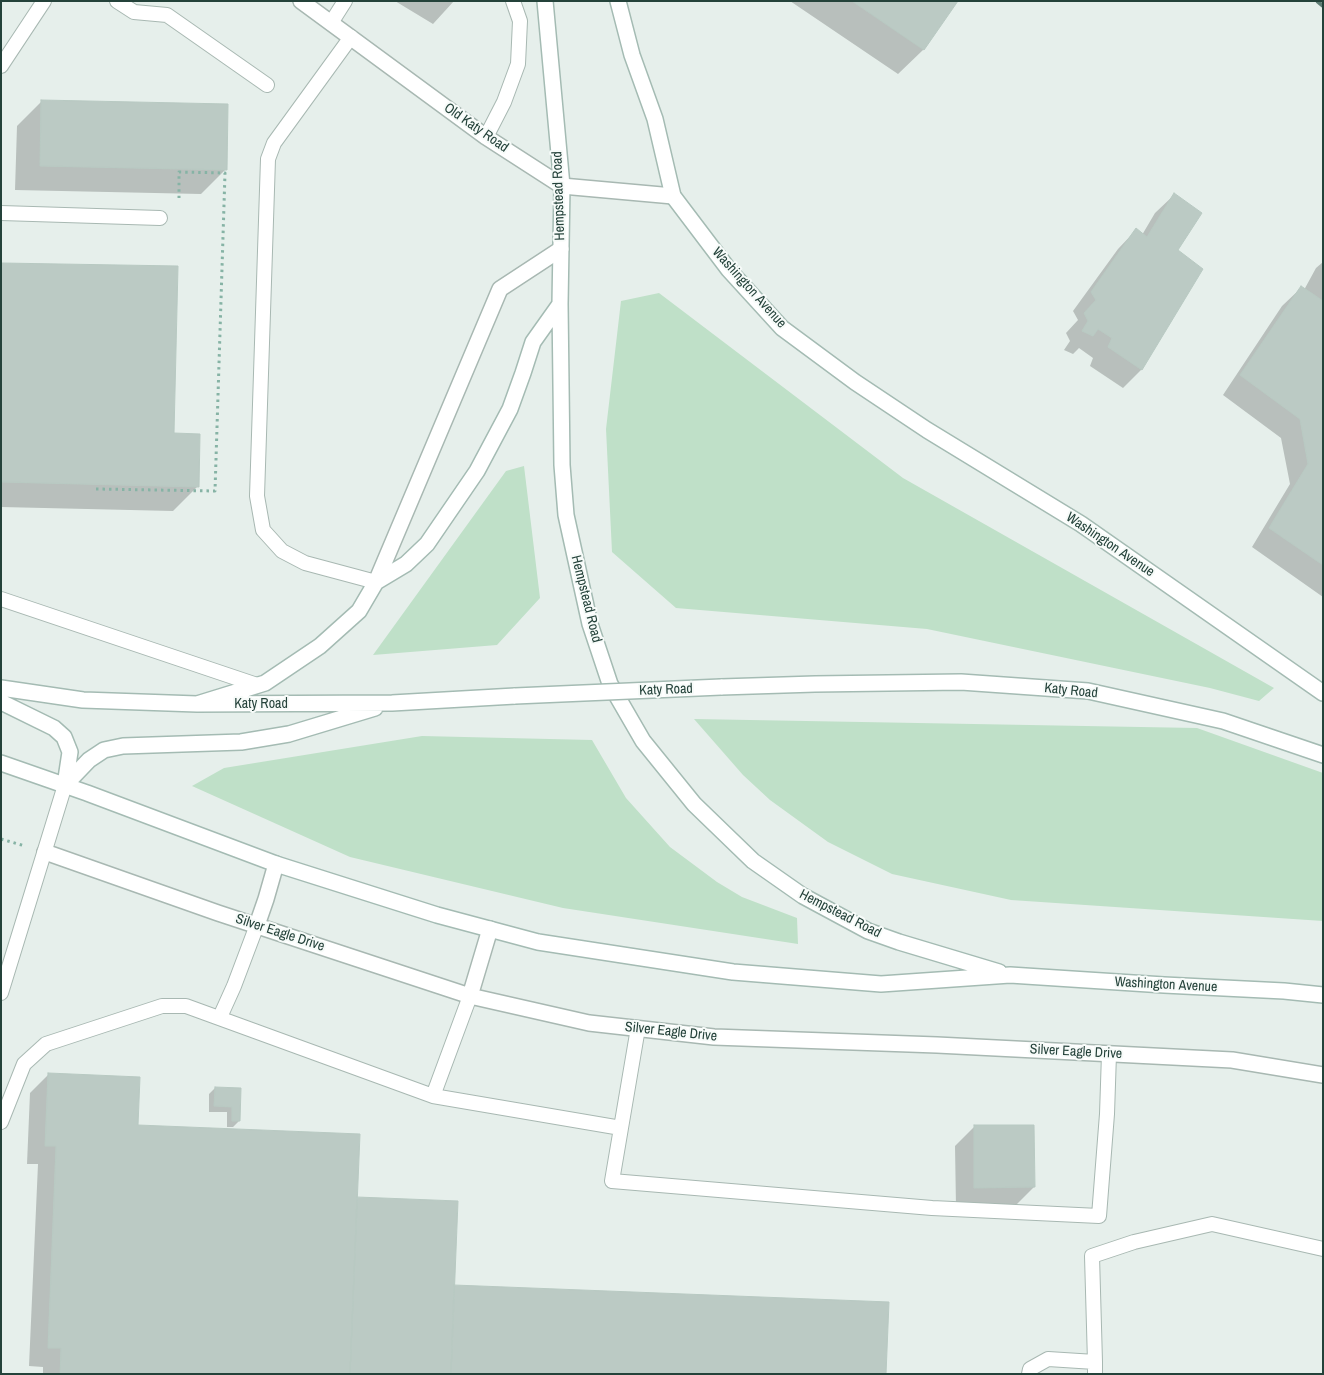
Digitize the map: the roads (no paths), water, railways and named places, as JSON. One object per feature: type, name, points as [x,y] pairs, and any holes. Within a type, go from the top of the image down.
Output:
[{"type":"main road","name":"Old Katy Road","points":[[301,1],[486,137],[562,186],[673,196]]},
{"type":"main road","name":"Hempstead Road","points":[[545,1],[562,186],[560,304],[562,465],[566,515],[590,624],[610,684],[643,741],[694,804],[753,861],[803,896],[868,931],[1010,975]]},
{"type":"main road","points":[[618,1],[632,55],[655,119],[673,196]]},
{"type":"main road","name":"Washington Avenue","points":[[673,196],[729,270],[782,328],[891,407],[1082,524],[1323,693]]},
{"type":"main road","points":[[197,704],[265,683],[320,646],[360,611],[376,582],[500,290],[561,249]]},
{"type":"main road","points":[[376,582],[406,564],[427,544],[472,479],[510,409],[524,373],[533,342],[560,304]]},
{"type":"main road","name":"Katy Road","points":[[1,688],[83,700],[197,704],[392,703],[721,687],[960,682],[1088,691],[1222,721],[1323,755]]},
{"type":"main road","points":[[1,702],[54,728],[64,737],[70,752],[66,785]]},
{"type":"main road","points":[[66,785],[89,760],[104,750],[123,746],[241,742],[289,734],[392,703]]},
{"type":"main road","points":[[1,763],[66,785],[276,864],[437,915],[538,942],[753,973],[881,984],[1010,975]]},
{"type":"main road","name":"Silver Eagle Drive","points":[[45,852],[470,996],[589,1023],[714,1037],[1232,1060],[1323,1075]]},
{"type":"main road","points":[[256,925],[276,864]]},
{"type":"main road","points":[[470,996],[490,929]]},
{"type":"main road","name":"Washington Avenue","points":[[1010,975],[1284,991],[1323,995]]},
{"type":"lane","points":[[1,66],[44,1]]},
{"type":"lane","points":[[118,1],[134,12],[166,15],[267,85]]},
{"type":"lane","points":[[331,23],[345,1]]},
{"type":"lane","points":[[486,137],[504,102],[518,64],[520,21],[513,1]]},
{"type":"lane","points":[[351,37],[274,143],[268,159],[256,496],[263,530],[282,551],[305,563],[376,582]]},
{"type":"lane","points":[[1,213],[160,218]]},
{"type":"lane","points":[[1,599],[257,685]]},
{"type":"lane","points":[[1,993],[66,785]]},
{"type":"lane","points":[[220,1017],[234,986],[256,925]]},
{"type":"lane","points":[[434,1096],[470,996]]},
{"type":"lane","points":[[1,1122],[24,1064],[46,1044],[162,1006],[186,1006],[434,1096],[621,1128]]},
{"type":"lane","points":[[638,1028],[612,1180],[932,1208],[1099,1216],[1107,1114],[1108,1054]]},
{"type":"lane","points":[[1029,1374],[1030,1369],[1048,1359],[1095,1368],[1092,1256],[1134,1242],[1212,1224],[1323,1249]]},
{"type":"railway","points":[[1317,1],[1323,6]]}]
